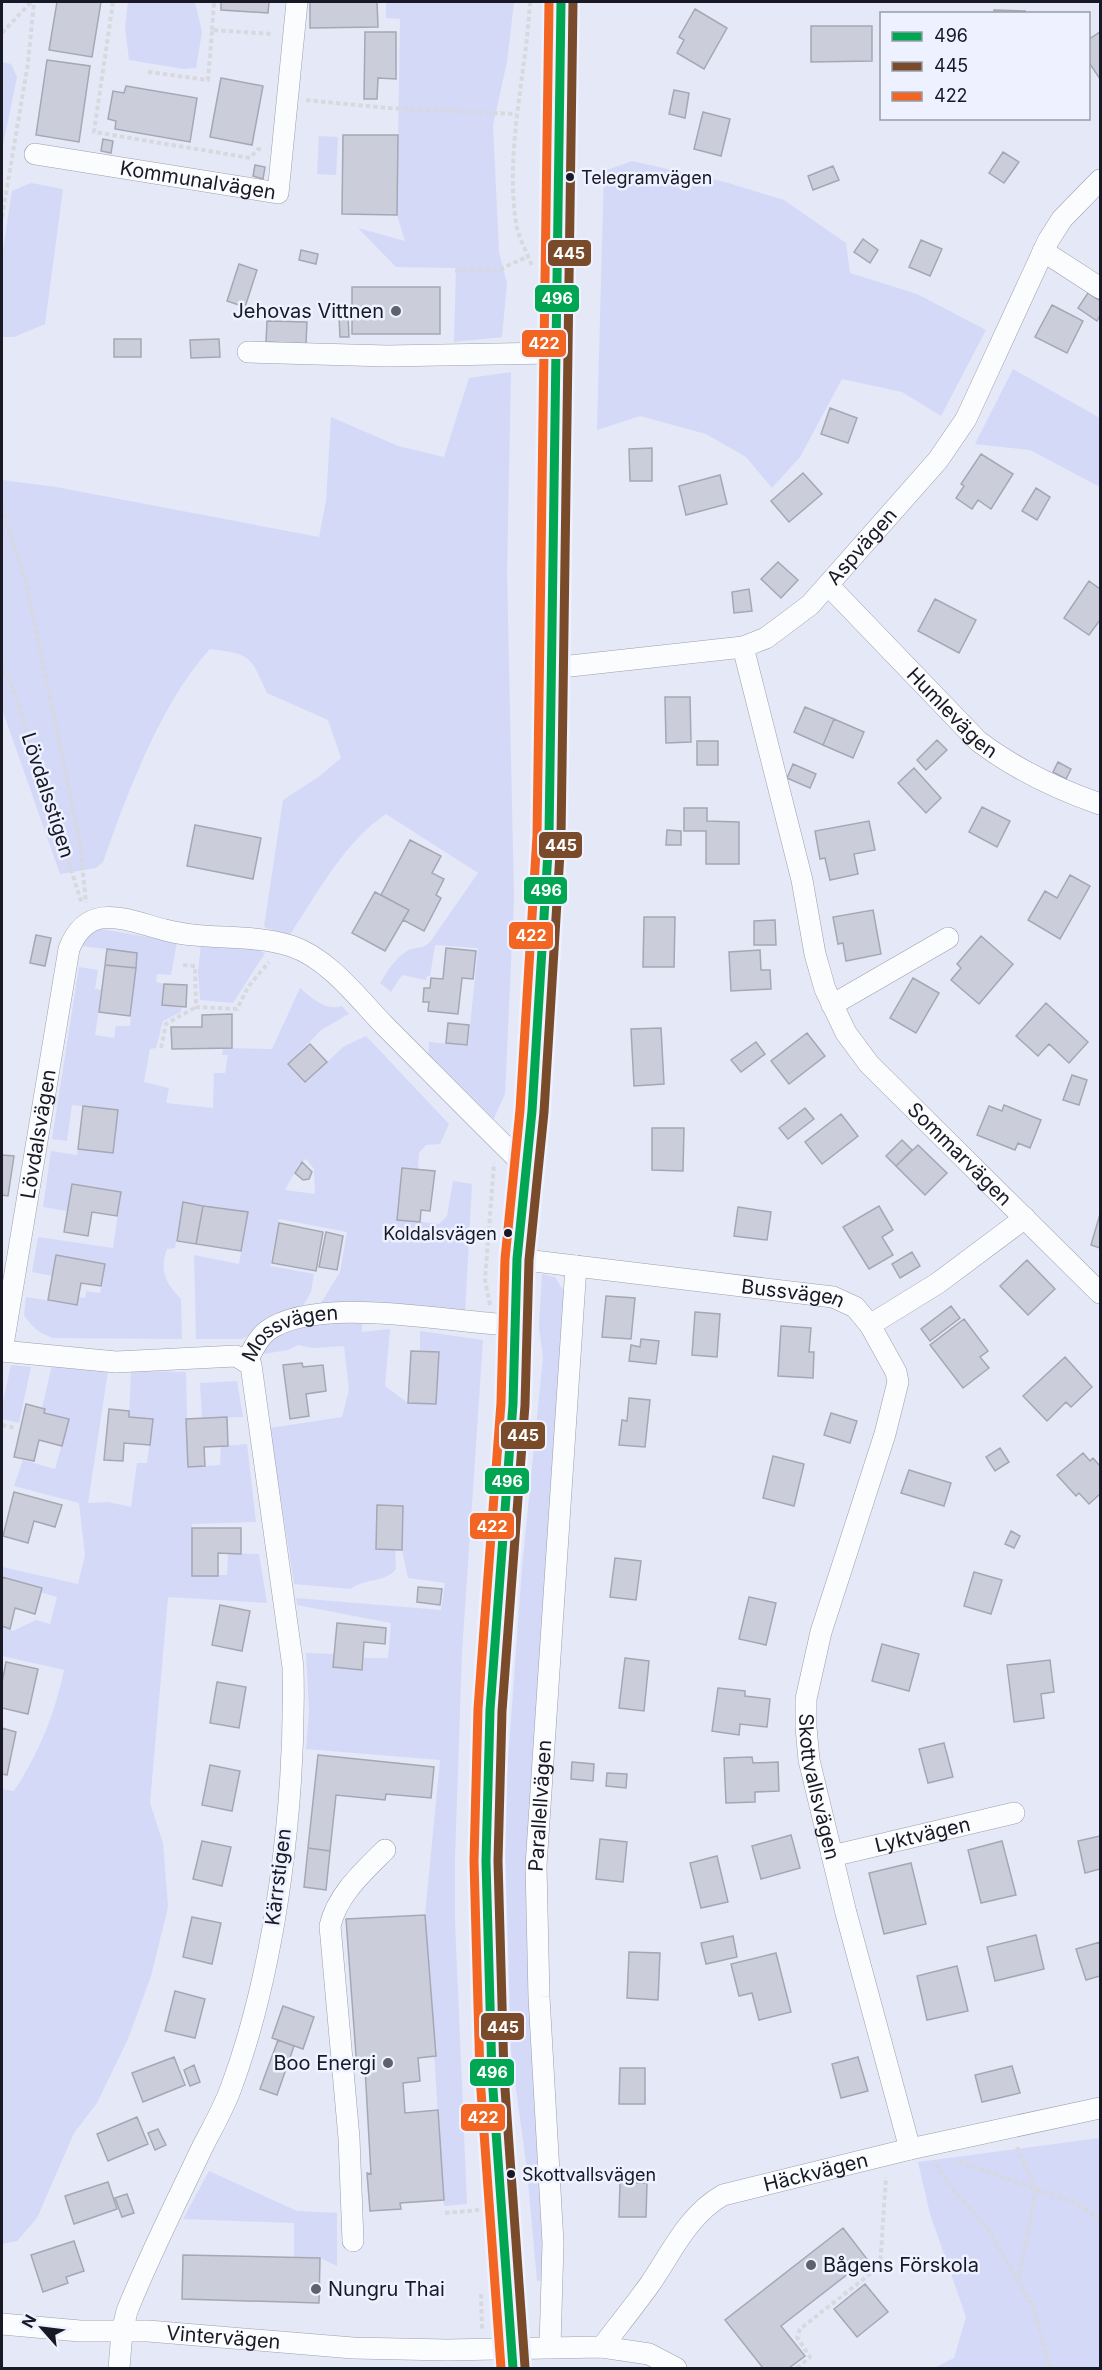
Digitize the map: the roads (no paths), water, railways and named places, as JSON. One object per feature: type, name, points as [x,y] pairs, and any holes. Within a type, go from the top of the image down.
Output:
[{"type":"main road","points":[[512,2358],[492,2076],[486,1861],[490,1710],[501,1537],[513,1404],[517,1259],[532,1111],[549,836],[561,2]]},
{"type":"street","name":"Kommunalvägen","points":[[35,154],[278,193],[297,2]]},
{"type":"street","name":"Aspvägen","points":[[552,668],[743,647],[766,638],[789,623],[829,586],[938,460],[966,420],[1043,251],[1062,219],[1101,180]]},
{"type":"street","points":[[1043,251],[1101,288]]},
{"type":"street","points":[[248,352],[387,356],[556,353]]},
{"type":"street","name":"Humlevägen","points":[[829,586],[978,741],[1001,758],[1034,776],[1101,804]]},
{"type":"street","name":"Sommarvägen","points":[[743,647],[802,880],[815,954],[832,1005],[846,1033],[869,1064],[1101,1293]]},
{"type":"street","name":"Lövdalsvägen","points":[[2,1351],[69,949],[73,937],[87,922],[112,916],[166,931],[277,943],[310,955],[353,994],[526,1167]]},
{"type":"street","points":[[832,1005],[948,938]]},
{"type":"street","points":[[870,1325],[938,1283],[1025,1218]]},
{"type":"street","name":"Bussvägen","points":[[517,1259],[833,1297],[855,1307],[870,1325]]},
{"type":"street","name":"Parallellvägen","points":[[550,2347],[553,2243],[539,1997],[536,1866],[576,1266]]},
{"type":"street","name":"Mossvägen","points":[[2,1351],[116,1362],[236,1356],[247,1361],[266,1331],[285,1321],[307,1316],[348,1311],[514,1325]]},
{"type":"street","name":"Skottvallsvägen","points":[[870,1325],[896,1372],[898,1382],[881,1445],[821,1632],[806,1699],[809,1760],[869,2004],[917,2147]]},
{"type":"street","name":"Kärrstigen","points":[[119,2368],[122,2332],[127,2311],[151,2254],[230,2090],[266,1965],[278,1887],[295,1717],[293,1667],[251,1365],[247,1361]]},
{"type":"street","name":"Lyktvägen","points":[[832,1856],[1014,1813]]},
{"type":"street","points":[[353,2241],[349,2138],[330,1926],[333,1914],[348,1890],[385,1850]]},
{"type":"street","name":"Häckvägen","points":[[602,2347],[649,2284],[693,2218],[709,2203],[723,2195],[917,2147],[1101,2108]]},
{"type":"street","name":"Vintervägen","points":[[2,2324],[23,2328],[148,2331],[353,2348],[447,2359],[512,2358],[550,2347],[602,2347],[649,2354],[676,2368]]},
{"type":"place","name":"Telegramvägen","points":[[570,177]]},
{"type":"place","name":"Jehovas Vittnen","points":[[396,311]]},
{"type":"place","name":"Koldalsvägen","points":[[508,1233]]},
{"type":"place","name":"Boo Energi","points":[[388,2063]]},
{"type":"place","name":"Skottvallsvägen","points":[[511,2174]]},
{"type":"place","name":"Bågens Förskola","points":[[811,2265]]},
{"type":"place","name":"Nungru Thai","points":[[316,2289]]}]
